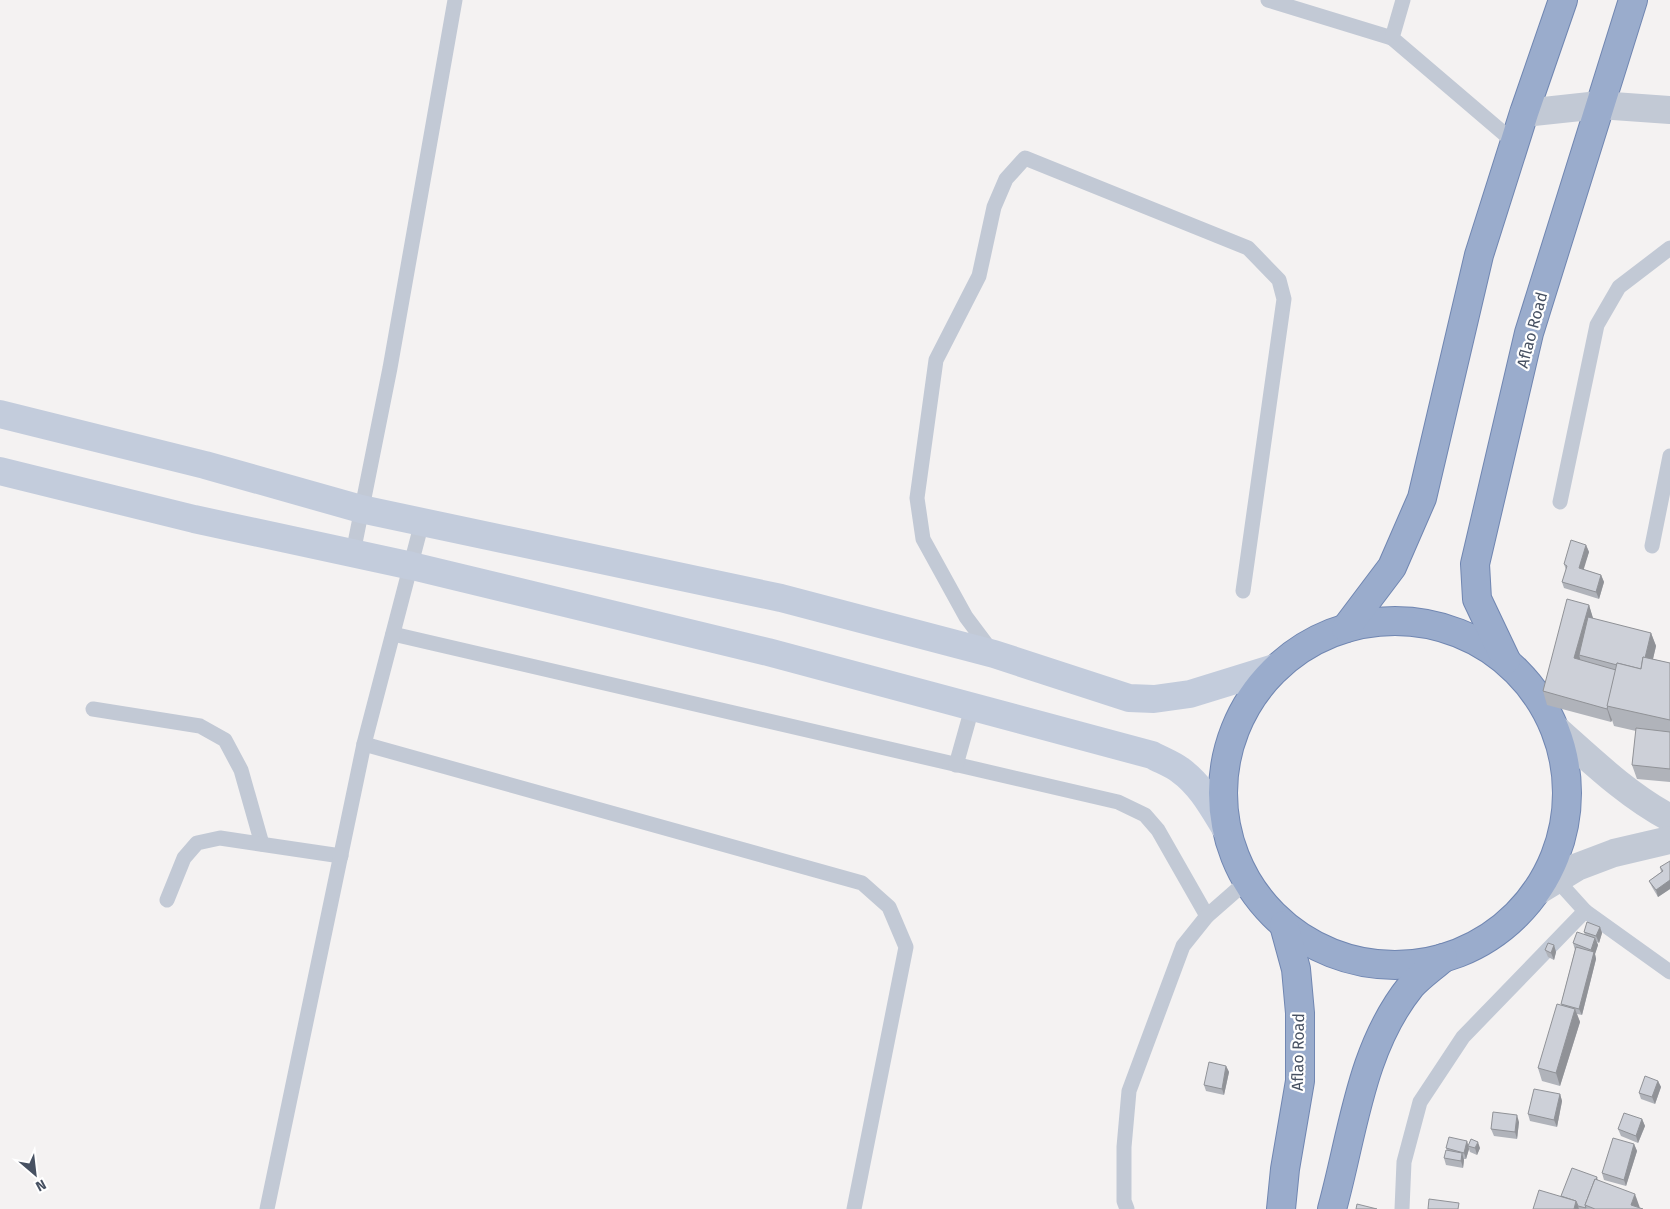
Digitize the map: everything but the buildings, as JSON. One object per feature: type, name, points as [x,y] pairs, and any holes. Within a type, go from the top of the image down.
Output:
[{"type":"highway","points":[[1346,628],[1392,567],[1422,498],[1479,255],[1524,113],[1563,0]]},
{"type":"highway","name":"Aflao Road","points":[[1507,661],[1477,600],[1475,564],[1529,332],[1633,0]]},
{"type":"highway","points":[[1402,620],[1431,624],[1458,632],[1483,644],[1507,661],[1527,681],[1544,704],[1556,729],[1564,756],[1568,784],[1566,813],[1560,841],[1550,867],[1546,886],[1496,932],[1471,947],[1444,957],[1417,963],[1388,964],[1360,961],[1333,953],[1307,941],[1284,924],[1264,904],[1247,881],[1234,856],[1226,829],[1223,800],[1224,772],[1230,744],[1245,710],[1274,668],[1319,638],[1346,628],[1374,622],[1402,620]]},
{"type":"highway","name":"Aflao Road","points":[[1281,1209],[1285,1169],[1300,1081],[1300,1013],[1296,969],[1284,924]]},
{"type":"highway","points":[[1332,1209],[1368,1067],[1387,1022],[1412,985],[1444,957]]},
{"type":"main road","points":[[0,414],[205,465],[361,509],[781,598],[994,654],[1129,698],[1154,699],[1190,694],[1274,668]]},
{"type":"main road","points":[[0,471],[194,519],[352,552],[768,652],[1152,755],[1179,770],[1194,782],[1206,796],[1226,829]]},
{"type":"street","points":[[1524,113],[1599,105],[1670,110]]},
{"type":"street","points":[[1556,729],[1616,782],[1670,818]]},
{"type":"street","points":[[1546,886],[1577,867],[1614,853],[1670,840]]},
{"type":"lane","points":[[352,552],[390,368],[455,0]]},
{"type":"lane","points":[[1268,0],[1392,38],[1515,143]]},
{"type":"lane","points":[[1392,38],[1403,0]]},
{"type":"lane","points":[[994,654],[966,618],[923,539],[917,498],[936,360],[979,276],[994,207],[1006,179],[1025,158],[1248,248],[1279,280],[1284,299],[1243,591]]},
{"type":"lane","points":[[1560,502],[1597,325],[1619,287],[1670,248]]},
{"type":"lane","points":[[1652,546],[1670,456]]},
{"type":"lane","points":[[267,1209],[364,744],[422,522]]},
{"type":"lane","points":[[393,634],[1118,802],[1145,815],[1158,830],[1207,916]]},
{"type":"lane","points":[[956,765],[972,708]]},
{"type":"lane","points":[[93,709],[200,726],[225,740],[241,770],[262,844]]},
{"type":"lane","points":[[364,744],[862,883],[889,907],[906,947],[854,1209]]},
{"type":"lane","points":[[166,900],[184,858],[197,843],[220,838],[341,856]]},
{"type":"lane","points":[[1127,1209],[1124,1201],[1124,1147],[1129,1091],[1184,946],[1207,916],[1247,881]]},
{"type":"lane","points":[[1546,886],[1585,911],[1670,972]]},
{"type":"lane","points":[[1402,1209],[1404,1162],[1420,1102],[1463,1036],[1585,911]]}]
